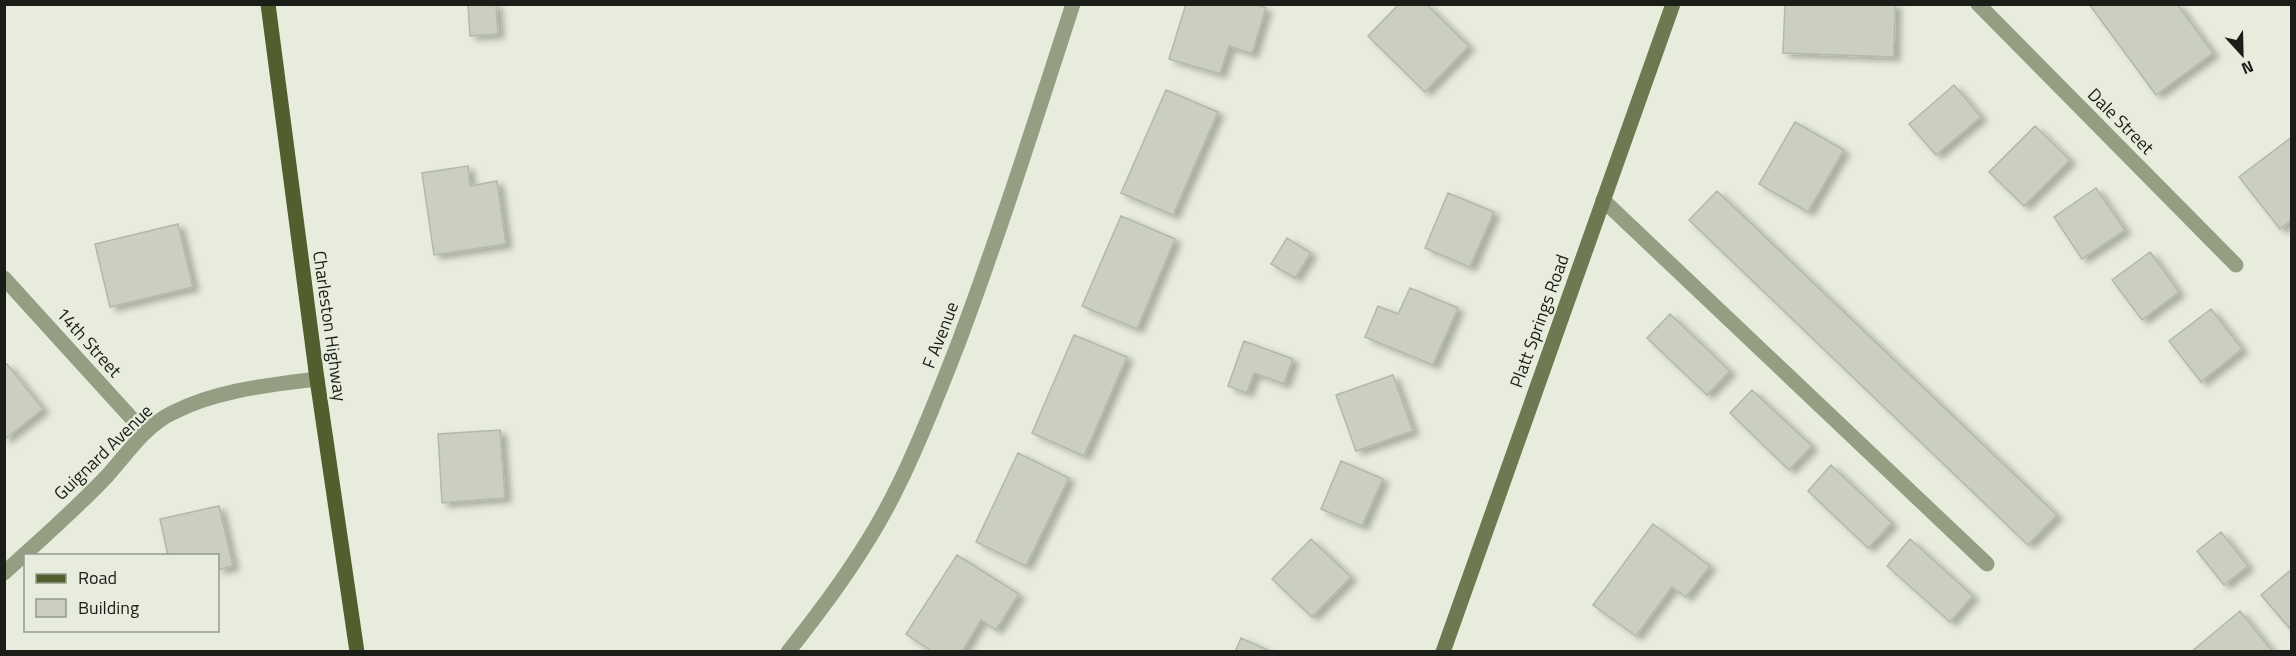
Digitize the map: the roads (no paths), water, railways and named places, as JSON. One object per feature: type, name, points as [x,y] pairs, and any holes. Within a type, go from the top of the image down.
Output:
[{"type":"main road","name":"Charleston Highway","points":[[268,4],[357,651]]},
{"type":"main road","name":"Platt Springs Road","points":[[1443,651],[1673,4]]},
{"type":"street","name":"F Avenue","points":[[788,651],[812,622],[858,556],[898,487],[931,414],[988,265],[1073,4]]},
{"type":"street","name":"Dale Street","points":[[1978,4],[2236,265]]},
{"type":"street","points":[[1603,200],[1987,564]]},
{"type":"street","name":"14th Street","points":[[4,278],[145,433]]},
{"type":"street","name":"Guignard Avenue","points":[[24,554],[107,476],[145,433],[170,413],[206,398],[318,379]]},
{"type":"street","name":"Guignard Avenue","points":[[4,573],[24,554]]}]
